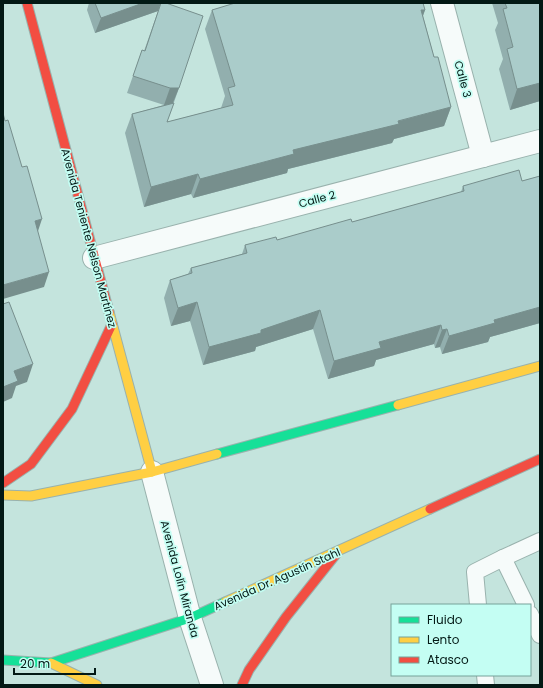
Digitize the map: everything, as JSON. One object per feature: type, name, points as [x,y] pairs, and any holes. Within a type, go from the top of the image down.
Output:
[{"type":"main road","name":"Avenida Teniente Nelson Martínez","points":[[27,3],[152,472]]},
{"type":"main road","points":[[3,483],[31,464],[72,409],[112,324]]},
{"type":"main road","points":[[3,495],[31,496],[152,472],[540,366]]},
{"type":"main road","name":"Avenida Dr. Agustín Stahl","points":[[3,660],[51,663],[190,618],[540,459]]},
{"type":"main road","points":[[242,685],[249,670],[286,617],[339,550]]},
{"type":"main road","points":[[51,663],[97,685]]},
{"type":"street","name":"Calle 3","points":[[442,3],[483,156]]},
{"type":"street","name":"Calle 2","points":[[94,258],[540,140]]},
{"type":"street","name":"Avenida Lolín Miranda","points":[[152,472],[190,618],[212,685]]},
{"type":"lane","points":[[478,604],[476,572],[540,541]]},
{"type":"lane","points":[[503,558],[526,604]]},
{"type":"lane","points":[[531,616],[540,634]]},
{"type":"building","points":[[95,3],[143,3],[101,18]]},
{"type":"building","points":[[161,3],[166,3],[203,16],[179,88],[170,88],[133,76],[142,50],[145,51]]},
{"type":"building","points":[[235,3],[423,3],[425,10],[421,10],[434,57],[438,57],[451,107],[398,121],[399,124],[293,150],[294,154],[200,179],[198,174],[151,187],[132,114],[174,103],[167,122],[233,105],[228,88],[235,86],[212,10]]},
{"type":"building","points":[[505,3],[540,3],[540,83],[517,89],[507,49],[513,47],[503,9],[507,8]]},
{"type":"building","points":[[3,113],[5,121],[8,120],[22,167],[27,166],[42,219],[35,221],[49,272],[3,285]]},
{"type":"building","points":[[519,170],[522,181],[540,176],[540,307],[494,320],[495,323],[449,336],[447,329],[442,330],[441,325],[379,342],[381,348],[334,361],[320,310],[261,330],[261,333],[209,347],[197,302],[178,308],[170,280],[192,273],[191,268],[247,253],[245,245],[276,237],[277,240],[351,219],[352,222],[464,191],[463,186]]},
{"type":"building","points":[[9,302],[33,364],[14,371],[18,381],[3,387],[3,304]]},
{"type":"traffic: fast","points":[[217,454],[398,405]]},
{"type":"traffic: fast","points":[[3,660],[51,663],[190,618],[225,602]]},
{"type":"traffic: slow","points":[[109,312],[152,472]]},
{"type":"traffic: slow","points":[[398,405],[540,366]]},
{"type":"traffic: slow","points":[[3,495],[31,496],[152,472],[217,454]]},
{"type":"traffic: slow","points":[[225,602],[430,509]]},
{"type":"traffic: slow","points":[[51,663],[97,685]]},
{"type":"traffic: jam","points":[[27,3],[109,312]]},
{"type":"traffic: jam","points":[[3,483],[31,464],[72,409],[112,324]]},
{"type":"traffic: jam","points":[[430,509],[540,459]]},
{"type":"traffic: jam","points":[[242,685],[249,670],[286,617],[337,553]]}]
